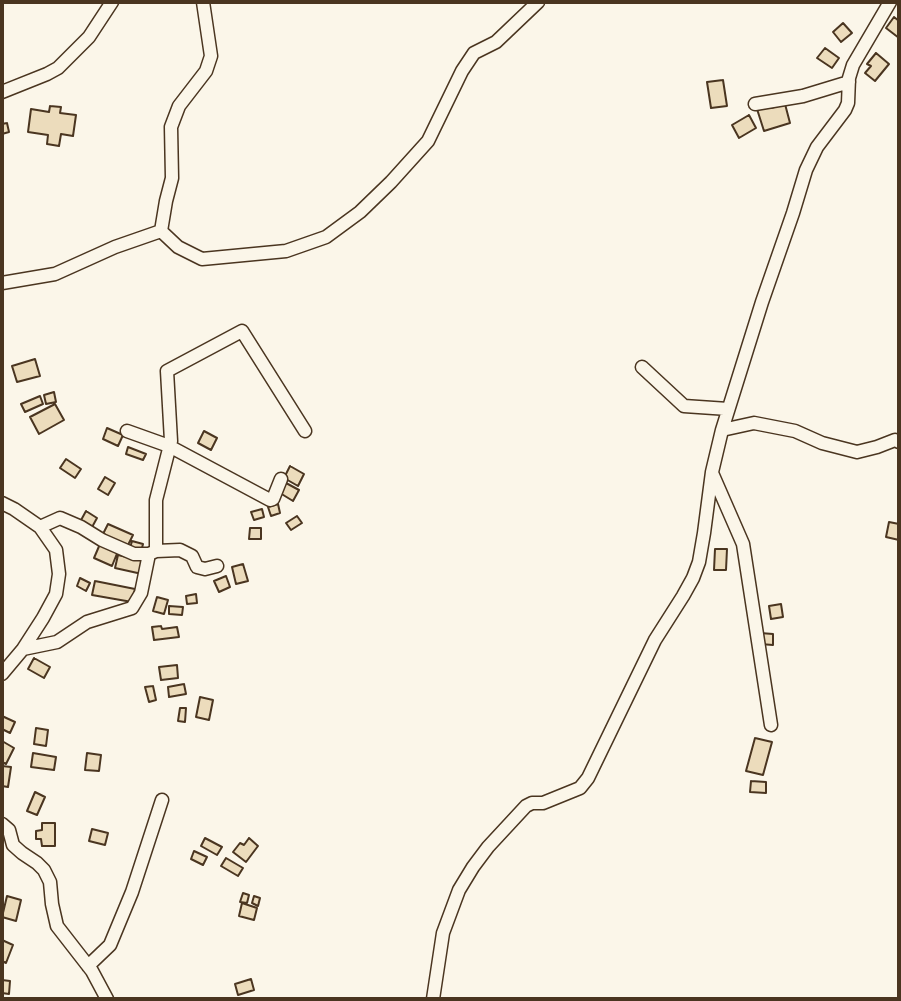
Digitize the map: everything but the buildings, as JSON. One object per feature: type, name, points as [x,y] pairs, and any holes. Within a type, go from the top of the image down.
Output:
[{"type":"street","points":[[2,92],[58,68],[89,37],[112,2]]},
{"type":"street","points":[[161,231],[172,178],[171,127],[179,106],[206,71],[211,56],[203,2]]},
{"type":"street","points":[[161,231],[178,247],[201,259],[286,251],[326,237],[360,212],[391,183],[428,141],[462,71],[474,53],[496,42],[538,2]]},
{"type":"street","points":[[433,999],[443,933],[459,890],[473,867],[526,806],[543,803],[580,788],[588,778],[654,640],[693,578],[699,562],[712,472],[722,430],[806,170],[817,147],[845,110],[853,65],[890,2]]},
{"type":"street","points":[[755,104],[803,96],[849,82]]},
{"type":"street","points":[[2,283],[55,274],[115,247],[161,231]]},
{"type":"street","points":[[23,649],[57,642],[87,622],[132,608],[141,593],[153,553],[156,500],[171,441],[167,371],[242,331],[305,430]]},
{"type":"street","points":[[642,367],[684,406],[728,409]]},
{"type":"street","points":[[722,430],[754,424],[795,431],[822,443],[857,452],[895,440],[899,442]]},
{"type":"street","points":[[127,431],[169,446],[270,500],[274,499],[281,479]]},
{"type":"street","points":[[712,472],[743,544],[771,725]]},
{"type":"street","points":[[2,503],[40,527],[56,550],[59,574],[56,594],[23,649],[2,674]]},
{"type":"street","points":[[40,527],[60,518],[134,554],[180,551],[192,556],[197,567],[205,569],[217,566]]},
{"type":"street","points":[[88,966],[110,945],[132,892],[162,800]]},
{"type":"street","points":[[2,824],[9,830],[13,845],[44,870],[50,882],[57,926],[88,966],[107,999]]}]
